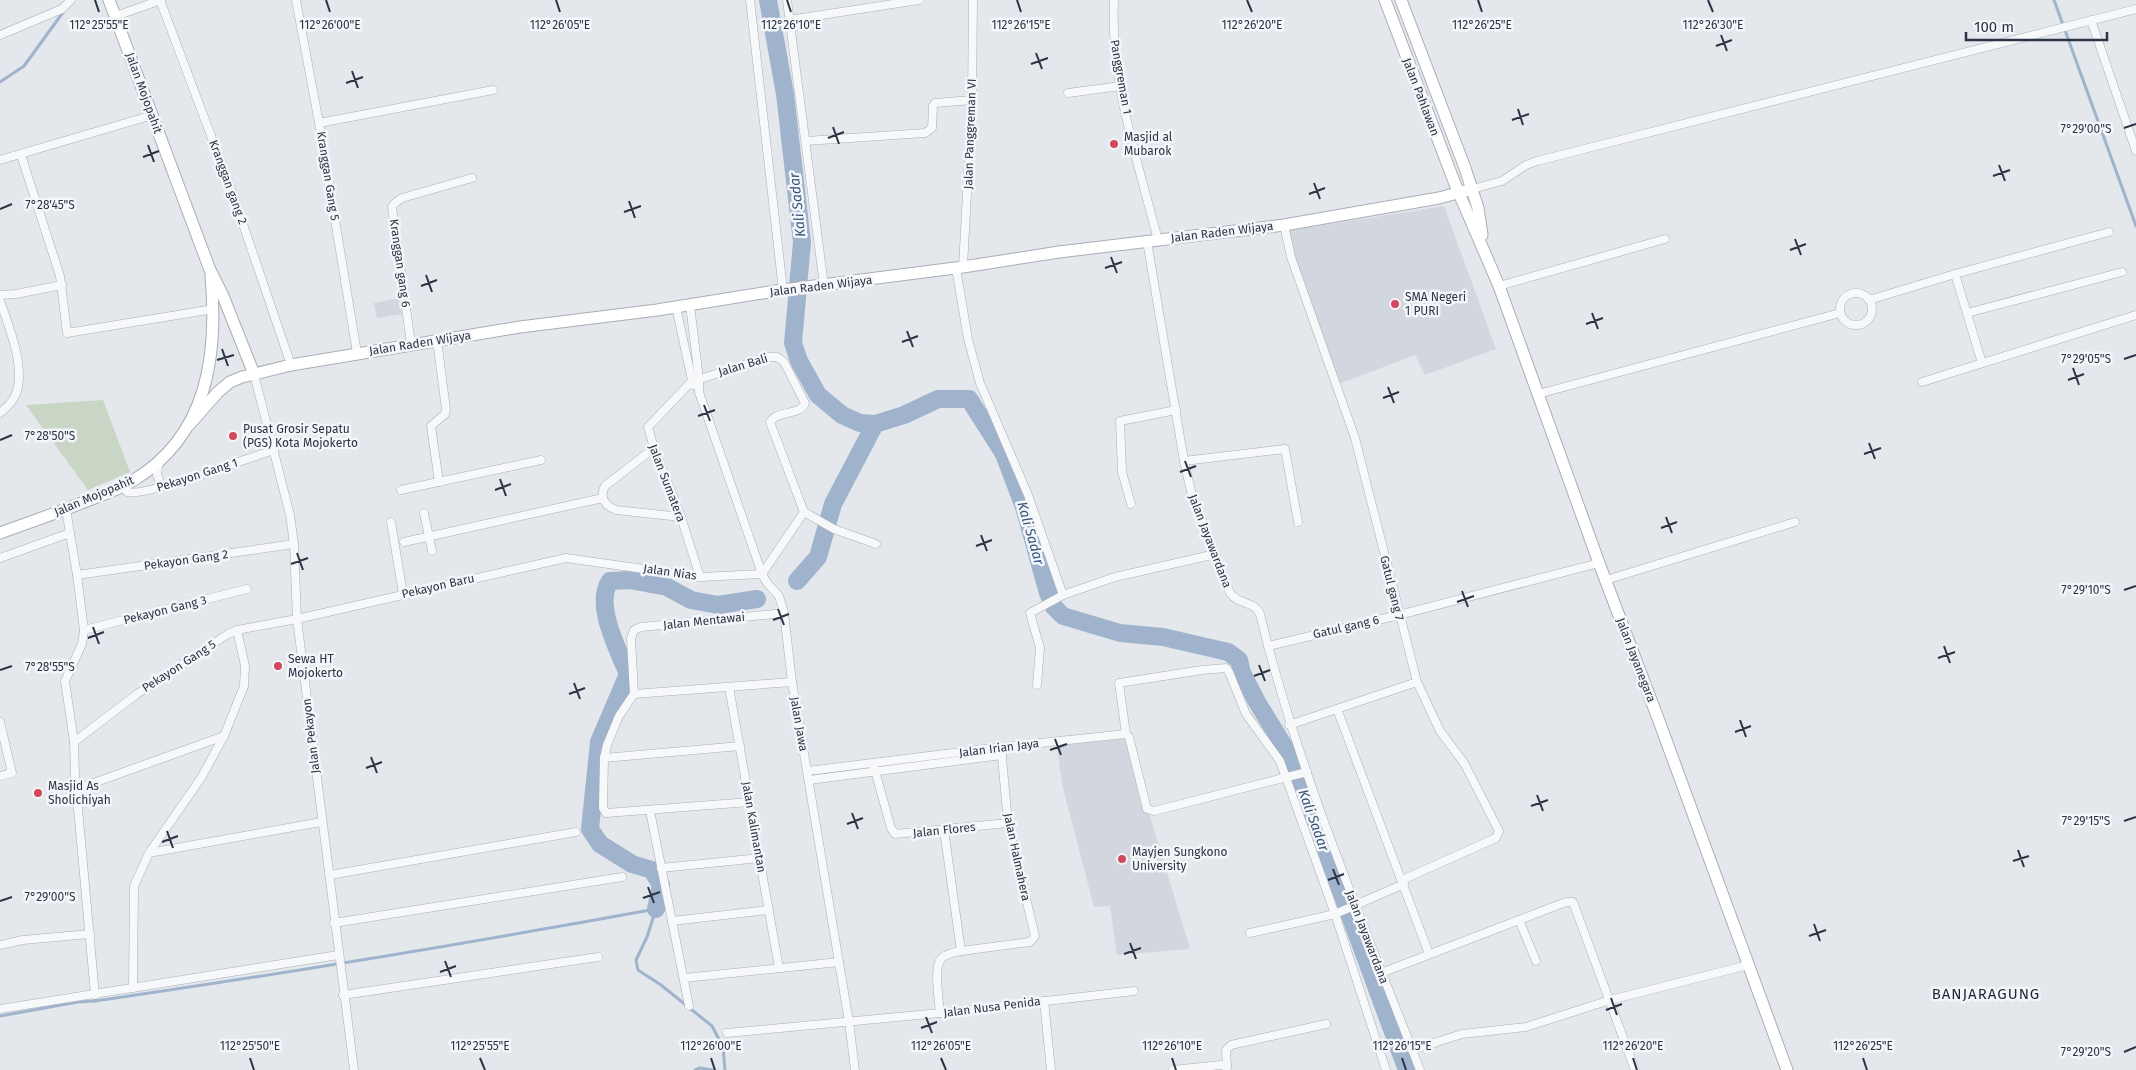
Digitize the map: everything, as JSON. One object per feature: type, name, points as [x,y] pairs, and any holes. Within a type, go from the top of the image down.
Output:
[{"type":"main road","name":"Jalan Mojopahit","points":[[110,0],[210,270],[224,296],[254,374]]},
{"type":"main road","name":"Jalan Pahlawan","points":[[1385,0],[1459,193]]},
{"type":"main road","name":"Jalan Pahlawan","points":[[1401,0],[1472,189]]},
{"type":"main road","name":"Jalan Raden Wijaya","points":[[189,425],[218,392],[230,382],[291,365],[520,327],[960,268],[1152,240],[1284,225],[1472,189]]},
{"type":"main road","name":"Jalan Jayanegara","points":[[1472,189],[1478,208],[1484,249]]},
{"type":"main road","name":"Jalan Jayanegara","points":[[1459,193],[1499,286],[1599,563],[1787,1070]]},
{"type":"main road","name":"Jalan Mojopahit","points":[[0,533],[66,509],[133,481],[159,462],[177,443],[189,425],[207,381],[212,347],[214,309],[210,270]]},
{"type":"street","points":[[0,35],[62,9],[72,0]]},
{"type":"street","points":[[116,16],[161,0]]},
{"type":"street","name":"Kranggan gang 2","points":[[161,0],[232,189],[291,365]]},
{"type":"street","name":"Kranggan Gang 5","points":[[296,0],[319,123],[357,353]]},
{"type":"street","points":[[750,0],[787,290]]},
{"type":"street","points":[[787,0],[806,141],[822,286]]},
{"type":"street","points":[[789,20],[919,0]]},
{"type":"street","name":"Jalan Panggreman VI","points":[[973,0],[972,100],[960,268],[968,339],[980,383],[1028,495],[1062,595]]},
{"type":"street","name":"Panggreman 1","points":[[1114,0],[1114,40],[1121,86],[1152,240]]},
{"type":"street","points":[[1472,189],[1502,181],[1526,165],[1537,161],[2136,9]]},
{"type":"street","points":[[2091,20],[2136,151]]},
{"type":"street","points":[[1068,93],[1121,86]]},
{"type":"street","points":[[319,123],[493,90]]},
{"type":"street","points":[[806,141],[925,133],[932,128],[933,106],[935,103],[972,100]]},
{"type":"street","points":[[0,160],[153,115]]},
{"type":"street","points":[[21,155],[62,285],[67,332],[214,309]]},
{"type":"street","name":"Kranggan gang 6","points":[[411,344],[392,207],[402,198],[472,178]]},
{"type":"street","name":"Gatul gang 7","points":[[1284,225],[1294,266],[1355,438],[1417,682],[1440,731],[1464,762],[1500,831],[1496,838],[1403,882]]},
{"type":"street","points":[[1869,300],[1955,274],[2109,232]]},
{"type":"street","name":"Jalan Jayawardana","points":[[1152,240],[1176,410],[1191,492],[1232,597],[1258,608],[1304,772],[1352,906],[1420,1070]]},
{"type":"street","points":[[1499,286],[1665,240]]},
{"type":"street","points":[[1967,313],[2122,272]]},
{"type":"street","points":[[1955,274],[1982,363]]},
{"type":"street","points":[[0,413],[12,401],[19,385],[18,358],[2,297],[62,285]]},
{"type":"street","points":[[1862,294],[1869,300],[1872,311],[1867,320],[1857,325],[1846,322],[1840,313],[1841,303],[1847,296],[1862,294]]},
{"type":"street","name":"Jalan Jawa","points":[[690,304],[699,392],[762,574],[767,583],[779,596],[784,613],[792,682],[809,775],[855,1070]]},
{"type":"street","name":"Jalan Jawa","points":[[676,307],[691,382],[699,392]]},
{"type":"street","points":[[1538,394],[1840,313]]},
{"type":"street","points":[[1922,382],[2136,315]]},
{"type":"street","points":[[437,340],[446,409],[445,414],[430,426],[439,482]]},
{"type":"street","name":"Jalan Bali","points":[[699,378],[768,357],[781,358],[805,400],[805,405],[802,408],[773,418],[771,425],[804,512]]},
{"type":"street","name":"Jalan Pekayon","points":[[254,374],[287,502],[294,544],[297,619],[321,822],[330,875],[334,923],[354,1070]]},
{"type":"street","name":"Jalan Sumatera","points":[[699,378],[691,382],[650,424],[648,432],[681,517],[700,577]]},
{"type":"street","points":[[1131,504],[1122,472],[1120,421],[1176,410]]},
{"type":"street","points":[[654,448],[605,486],[603,498],[607,506],[616,510],[681,517]]},
{"type":"street","points":[[1184,461],[1285,449],[1298,522]]},
{"type":"street","name":"Pekayon Gang 1","points":[[122,486],[127,492],[135,494],[274,450]]},
{"type":"street","points":[[400,490],[541,460]]},
{"type":"street","points":[[159,462],[156,475],[162,487]]},
{"type":"street","points":[[404,542],[603,498]]},
{"type":"street","points":[[66,509],[78,575],[84,630],[82,644],[65,681],[74,742],[95,995]]},
{"type":"street","points":[[762,574],[804,512],[834,529],[876,544]]},
{"type":"street","points":[[424,513],[432,551]]},
{"type":"street","points":[[391,522],[403,594]]},
{"type":"street","points":[[1606,580],[1795,522]]},
{"type":"street","points":[[0,558],[70,533]]},
{"type":"street","name":"Pekayon Gang 2","points":[[78,575],[294,544]]},
{"type":"street","points":[[1037,685],[1040,648],[1030,612],[1062,595],[1115,577],[1216,554]]},
{"type":"street","name":"Jalan Nias","points":[[580,559],[700,577],[762,574]]},
{"type":"street","name":"Pekayon Baru","points":[[297,619],[552,560],[580,559]]},
{"type":"street","name":"Gatul gang 6","points":[[1268,646],[1399,615],[1599,563]]},
{"type":"street","name":"Pekayon Gang 3","points":[[84,630],[247,589]]},
{"type":"street","name":"Jalan Mentawai","points":[[634,694],[631,639],[634,630],[641,627],[784,613]]},
{"type":"street","name":"Pekayon Gang 5","points":[[74,742],[137,694],[228,634],[237,630],[297,619]]},
{"type":"street","points":[[133,988],[133,897],[137,877],[149,853],[201,778],[224,736],[245,680],[245,666],[237,630]]},
{"type":"street","points":[[1304,772],[1289,776],[1150,810],[1146,806],[1129,737],[1126,734],[1119,683],[1202,670],[1226,668],[1229,672],[1246,714],[1274,750],[1289,776],[1338,913],[1386,1070]]},
{"type":"street","points":[[750,802],[608,814],[603,808],[604,758],[614,725],[634,694],[792,682]]},
{"type":"street","points":[[1290,725],[1417,682]]},
{"type":"street","name":"Jalan Kalimantan","points":[[729,687],[779,968]]},
{"type":"street","points":[[1336,709],[1429,954]]},
{"type":"street","points":[[0,722],[12,773],[0,776]]},
{"type":"street","name":"Jalan Irian Jaya","points":[[809,775],[1126,734]]},
{"type":"street","points":[[77,789],[224,736]]},
{"type":"street","points":[[604,758],[740,746]]},
{"type":"street","name":"Jalan Halmahera","points":[[961,951],[1030,942],[1035,936],[1008,823],[1002,751]]},
{"type":"street","name":"Jalan Flores","points":[[874,767],[892,832],[898,834],[1008,823]]},
{"type":"street","points":[[650,811],[689,1006]]},
{"type":"street","points":[[149,853],[321,822]]},
{"type":"street","points":[[940,1013],[939,962],[945,955],[961,951],[944,830]]},
{"type":"street","points":[[330,875],[576,832]]},
{"type":"street","points":[[661,868],[760,858]]},
{"type":"street","points":[[334,923],[622,877]]},
{"type":"street","points":[[1250,933],[1338,913],[1403,882]]},
{"type":"street","points":[[1381,973],[1566,902],[1573,902],[1635,1070]]},
{"type":"street","points":[[672,920],[769,910]]},
{"type":"street","points":[[1519,920],[1536,962]]},
{"type":"street","points":[[0,945],[23,940],[90,934]]},
{"type":"street","points":[[344,994],[598,957]]},
{"type":"street","points":[[0,1009],[339,958]]},
{"type":"street","points":[[684,978],[839,962]]},
{"type":"street","points":[[1412,1050],[1462,1034],[1526,1027],[1610,1000],[1748,965]]},
{"type":"street","name":"Jalan Nusa Penida","points":[[727,1033],[940,1013],[1134,991]]},
{"type":"street","points":[[1044,1001],[1051,1070]]},
{"type":"street","points":[[1173,1070],[1221,1065],[1228,1068],[1226,1050],[1231,1045],[1326,1024]]},
{"type":"shaded area","name":"SMA Negeri 1 PURI","points":[[1444,206],[1496,349],[1425,375],[1415,355],[1339,384],[1293,258],[1287,231]]},
{"type":"shaded area","points":[[399,298],[402,314],[377,318],[374,303]]},
{"type":"shaded area","name":"Mayjen Sungkono University","points":[[1127,735],[1190,949],[1117,955],[1110,906],[1094,907],[1063,788],[1056,743]]},
{"type":"green space","points":[[103,400],[130,472],[88,490],[26,405]]},
{"type":"waterway","name":"Kali Sadar","points":[[768,0],[785,94],[802,242],[793,343],[799,361],[818,395],[842,415],[860,423],[875,424],[904,415],[938,399],[969,399],[1004,454],[1024,507],[1048,593],[1054,607],[1063,616],[1120,633],[1163,637],[1228,652],[1239,660],[1242,673],[1257,702],[1293,761],[1407,1070]]},
{"type":"waterway","points":[[2054,0],[2136,226]]},
{"type":"waterway","points":[[0,82],[24,66],[64,11]]},
{"type":"waterway","points":[[797,581],[818,557],[833,504],[875,424]]},
{"type":"waterway","points":[[656,909],[661,885],[652,870],[632,864],[600,844],[590,829],[599,742],[628,674],[609,627],[606,614],[606,591],[610,581],[630,580],[667,587],[691,600],[718,605],[757,599]]},
{"type":"waterway","points":[[656,909],[647,937],[636,960],[638,970],[661,985],[712,1026],[723,1047],[725,1070]]},
{"type":"waterway","points":[[95,995],[95,1001],[236,980],[656,909]]},
{"type":"waterway","points":[[0,1016],[78,1002],[95,1001]]},
{"type":"waterway","points":[[695,1070],[700,1068],[713,1070]]},
{"type":"place","name":"Masjid al Mubarok","points":[[1114,144]]},
{"type":"place","name":"SMA Negeri 1 PURI","points":[[1395,304]]},
{"type":"place","name":"Pusat Grosir Sepatu (PGS) Kota Mojokerto","points":[[233,436]]},
{"type":"place","name":"Sewa HT Mojokerto","points":[[278,666]]},
{"type":"place","name":"Masjid As Sholichiyah","points":[[38,793]]},
{"type":"place","name":"Mayjen Sungkono University","points":[[1122,859]]},
{"type":"district","name":"BANJARAGUNG","points":[[1986,994]]}]
